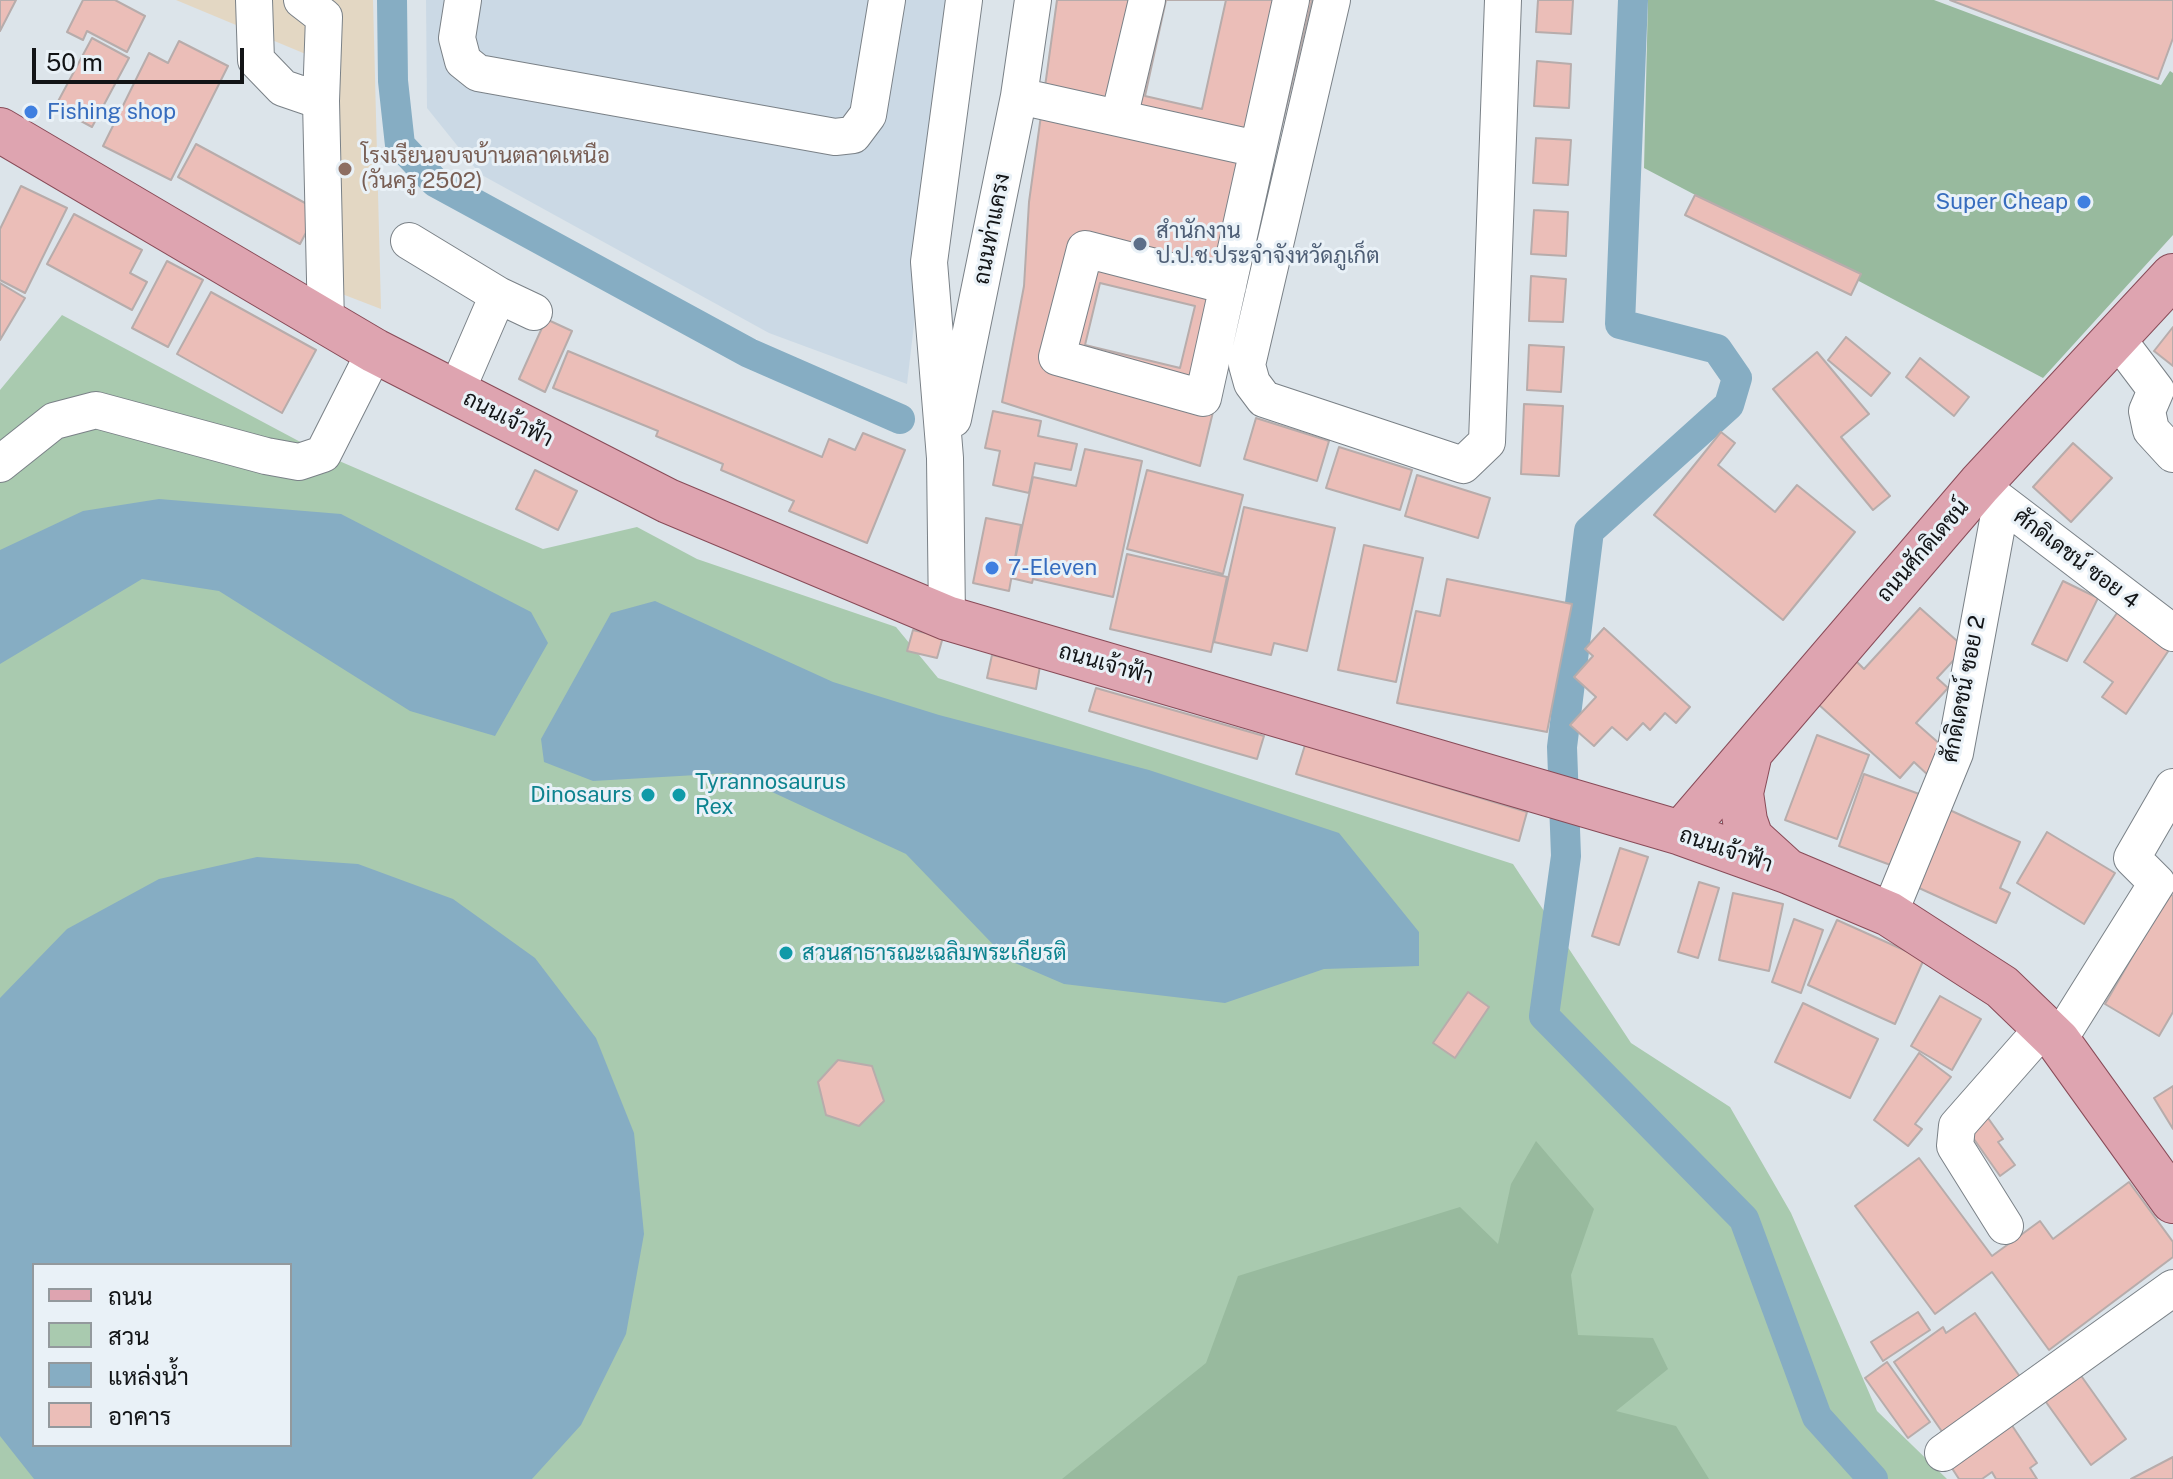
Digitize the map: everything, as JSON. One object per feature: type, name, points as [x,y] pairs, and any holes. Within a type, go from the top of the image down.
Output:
[{"type":"main road","name":"ถนนเจ้าฟ้า","points":[[0,130],[375,351],[668,501],[947,618],[1681,833],[1787,871],[1889,914],[2002,987],[2051,1034],[2173,1201]]},
{"type":"main road","name":"ถนนศักดิเดชน์","points":[[1681,833],[1750,753],[1990,494],[2116,337],[2173,276]]},
{"type":"main road","points":[[1750,753],[1741,793],[1745,821],[1751,838],[1787,871]]},
{"type":"street","points":[[254,0],[256,60],[283,88],[321,101]]},
{"type":"street","points":[[302,0],[324,17],[321,101],[326,324]]},
{"type":"street","points":[[463,0],[457,38],[463,61],[478,73],[835,137],[853,135],[868,115],[887,0]]},
{"type":"street","name":"ถนนท่าแครง","points":[[947,618],[945,458],[929,262],[964,0]]},
{"type":"street","name":"ถนนท่าแครง","points":[[945,458],[1019,96],[1033,0]]},
{"type":"street","points":[[1119,118],[1147,0]]},
{"type":"street","points":[[1228,286],[1085,249],[1057,357],[1203,398],[1228,286],[1257,149],[1291,0]]},
{"type":"street","points":[[1332,0],[1247,365],[1252,383],[1264,399],[1463,465],[1487,442],[1503,0]]},
{"type":"street","points":[[1019,96],[1257,149]]},
{"type":"street","points":[[409,241],[498,295],[534,312]]},
{"type":"street","points":[[456,392],[498,295]]},
{"type":"street","points":[[2116,337],[2156,390],[2147,411],[2151,430],[2173,454]]},
{"type":"street","points":[[0,464],[54,421],[96,410],[299,462],[323,454],[375,351]]},
{"type":"street","name":"ศักดิเดชน์ ซอย 4","points":[[1990,494],[2173,633]]},
{"type":"street","name":"ศักดิเดชน์ ซอย 2","points":[[1889,914],[1955,753],[1990,494]]},
{"type":"street","points":[[2005,1226],[1955,1146],[1957,1126],[2051,1034],[2157,883],[2132,858],[2173,787]]},
{"type":"street","points":[[1943,1453],[2173,1288]]},
{"type":"shaded area","name":"โรงเรียนอบจบ้านตลาดเหนือ (วันครู 2502)","points":[[176,0],[373,0],[381,309],[316,284],[308,55]]},
{"type":"shaded area","points":[[426,0],[952,0],[907,384],[769,333],[480,174],[427,108]]},
{"type":"green space","points":[[1648,0],[1934,0],[2161,85],[2170,71],[2173,73],[2173,235],[2043,378],[1644,168]]},
{"type":"green space","name":"สวนสาธารณะเฉลิมพระเกียรติ","points":[[62,315],[323,454],[543,549],[637,527],[697,559],[896,627],[938,678],[1513,864],[1631,1043],[1730,1107],[1791,1213],[1877,1411],[1947,1479],[0,1479],[0,390]]},
{"type":"green space","points":[[1536,1141],[1594,1209],[1571,1275],[1578,1335],[1653,1338],[1668,1369],[1616,1411],[1676,1426],[1709,1479],[1062,1479],[1206,1363],[1238,1276],[1460,1207],[1498,1244],[1511,1184]]},
{"type":"water","points":[[159,499],[341,514],[531,612],[548,643],[495,736],[410,711],[219,591],[142,579],[0,664],[0,550],[83,511]]},
{"type":"water","points":[[655,601],[833,682],[939,715],[1149,770],[1339,833],[1419,932],[1419,966],[1324,969],[1225,1003],[1064,984],[1008,960],[906,854],[731,773],[593,781],[544,762],[541,739],[611,613]]},
{"type":"water","points":[[257,857],[358,864],[453,899],[535,958],[596,1038],[634,1133],[644,1234],[626,1334],[581,1425],[532,1479],[34,1479],[0,1436],[0,998],[67,929],[159,879]]},
{"type":"building","points":[[0,0],[16,0],[0,31]]},
{"type":"building","points":[[83,0],[115,0],[145,16],[127,52],[87,31],[83,40],[67,32]]},
{"type":"building","name":"สำนักงาน ป.ป.ช.ประจำจังหวัดภูเก็ต","points":[[1057,0],[1312,0],[1200,466],[1002,402],[1024,286],[1029,202]]},
{"type":"building","points":[[1166,0],[1226,0],[1202,109],[1145,96]]},
{"type":"building","points":[[1538,0],[1573,0],[1571,34],[1536,32]]},
{"type":"building","points":[[1950,0],[2173,0],[2173,38],[2158,79]]},
{"type":"building","points":[[92,38],[129,58],[92,127],[55,107]]},
{"type":"building","points":[[179,41],[228,66],[171,180],[103,146],[149,53],[168,63]]},
{"type":"building","points":[[1537,61],[1571,64],[1569,108],[1534,106]]},
{"type":"building","points":[[1536,138],[1571,140],[1568,185],[1533,183]]},
{"type":"building","points":[[196,144],[318,210],[300,244],[178,177]]},
{"type":"building","points":[[21,186],[67,208],[25,293],[0,280],[0,229]]},
{"type":"building","points":[[1695,195],[1861,274],[1851,295],[1685,215]]},
{"type":"building","points":[[1534,210],[1568,212],[1566,256],[1531,254]]},
{"type":"building","points":[[74,214],[142,250],[130,273],[147,282],[132,310],[47,264]]},
{"type":"building","points":[[167,261],[203,280],[168,347],[132,328]]},
{"type":"building","points":[[1531,276],[1566,279],[1563,322],[1529,321]]},
{"type":"building","points":[[0,283],[25,298],[0,340]]},
{"type":"building","points":[[1100,283],[1195,306],[1180,368],[1085,345]]},
{"type":"building","points":[[211,292],[316,350],[282,413],[177,354]]},
{"type":"building","points":[[546,319],[572,331],[545,392],[519,379]]},
{"type":"building","points":[[2173,327],[2173,366],[2154,351]]},
{"type":"building","points":[[1846,337],[1890,373],[1871,396],[1828,360]]},
{"type":"building","points":[[1529,345],[1564,347],[1561,392],[1527,390]]},
{"type":"building","points":[[568,351],[822,457],[829,439],[855,450],[863,433],[905,450],[867,543],[789,511],[794,501],[721,470],[723,464],[656,436],[658,431],[553,388]]},
{"type":"building","points":[[1817,352],[1869,414],[1841,437],[1890,496],[1873,510],[1773,389]]},
{"type":"building","points":[[1920,358],[1969,397],[1954,416],[1906,377]]},
{"type":"building","points":[[1524,404],[1563,406],[1559,476],[1521,474]]},
{"type":"building","points":[[993,411],[1041,421],[1038,436],[1077,444],[1071,470],[1035,463],[1029,493],[993,485],[1000,451],[985,448]]},
{"type":"building","points":[[1256,418],[1329,441],[1317,481],[1244,459]]},
{"type":"building","points":[[1721,432],[1735,443],[1718,465],[1775,512],[1797,485],[1855,532],[1783,620],[1654,515]]},
{"type":"building","points":[[2073,443],[2112,478],[2071,522],[2033,487]]},
{"type":"building","points":[[1339,447],[1412,470],[1400,510],[1326,488]]},
{"type":"building","points":[[1085,449],[1142,461],[1113,597],[1033,579],[1032,583],[1011,578],[1033,477],[1076,486]]},
{"type":"building","points":[[535,470],[577,491],[558,530],[516,509]]},
{"type":"building","points":[[1147,470],[1243,495],[1223,574],[1127,549]]},
{"type":"building","points":[[1417,475],[1490,498],[1478,538],[1405,516]]},
{"type":"building","points":[[1244,507],[1335,528],[1307,651],[1274,643],[1271,655],[1214,642]]},
{"type":"building","points":[[986,518],[1021,525],[1009,591],[973,583]]},
{"type":"building","points":[[1364,545],[1423,558],[1396,682],[1338,670]]},
{"type":"building","points":[[1127,554],[1227,577],[1211,652],[1110,629]]},
{"type":"building","points":[[1447,579],[1572,604],[1547,732],[1397,703],[1416,611],[1440,616]]},
{"type":"building","points":[[2063,581],[2098,598],[2067,661],[2032,644]]},
{"type":"building","points":[[2121,607],[2173,644],[2126,714],[2102,697],[2113,682],[2084,662]]},
{"type":"building","points":[[1920,608],[1965,648],[1937,678],[1948,688],[1916,723],[1950,753],[1929,776],[1914,762],[1900,778],[1818,704],[1856,661],[1864,669]]},
{"type":"building","points":[[1604,628],[1690,707],[1676,723],[1665,713],[1650,730],[1643,723],[1627,740],[1612,727],[1594,746],[1570,725],[1596,697],[1574,677],[1593,656],[1585,649]]},
{"type":"building","points":[[913,630],[943,637],[937,658],[907,651]]},
{"type":"building","points":[[992,655],[1040,666],[1036,689],[987,678]]},
{"type":"building","points":[[1096,688],[1264,736],[1257,759],[1089,711]]},
{"type":"building","points":[[1817,735],[1869,755],[1837,839],[1785,820]]},
{"type":"building","points":[[1305,745],[1527,812],[1519,841],[1296,774]]},
{"type":"building","points":[[1864,774],[1922,795],[1896,867],[1839,846]]},
{"type":"building","points":[[1943,807],[2020,842],[2000,888],[2010,893],[1996,923],[1908,883]]},
{"type":"building","points":[[2047,832],[2115,873],[2084,924],[2017,883]]},
{"type":"building","points":[[1620,848],[1648,857],[1619,945],[1592,936]]},
{"type":"building","points":[[1699,882],[1719,888],[1698,958],[1678,952]]},
{"type":"building","points":[[1733,893],[1783,904],[1769,971],[1719,960]]},
{"type":"building","points":[[2169,893],[2173,896],[2173,1012],[2159,1036],[2105,1004]]},
{"type":"building","points":[[1794,919],[1823,930],[1801,993],[1772,982]]},
{"type":"building","points":[[1837,920],[1924,959],[1895,1024],[1808,985]]},
{"type":"building","points":[[1468,992],[1489,1007],[1455,1058],[1433,1043]]},
{"type":"building","points":[[1940,996],[1981,1019],[1952,1070],[1911,1046]]},
{"type":"building","points":[[1803,1003],[1878,1039],[1850,1098],[1775,1062]]},
{"type":"building","points":[[1919,1053],[1951,1077],[1915,1124],[1922,1129],[1908,1146],[1874,1120]]},
{"type":"building","points":[[838,1060],[872,1066],[884,1101],[859,1126],[826,1115],[818,1082]]},
{"type":"building","points":[[2173,1086],[2173,1129],[2154,1098]]},
{"type":"building","points":[[1983,1111],[2003,1139],[1998,1142],[2015,1165],[2000,1176],[1964,1125]]},
{"type":"building","points":[[1919,1158],[1992,1256],[2040,1221],[2053,1239],[2129,1182],[2173,1242],[2173,1257],[2049,1350],[1992,1272],[1935,1314],[1855,1206]]},
{"type":"building","points":[[1918,1312],[1930,1330],[1883,1361],[1871,1342]]},
{"type":"building","points":[[1975,1313],[2023,1381],[1945,1436],[1894,1362],[1943,1327],[1946,1333]]},
{"type":"building","points":[[1887,1362],[1930,1422],[1908,1438],[1865,1378]]},
{"type":"building","points":[[2077,1370],[2126,1439],[2091,1465],[2041,1395]]},
{"type":"building","points":[[2009,1421],[2037,1463],[2030,1468],[2037,1479],[1996,1479],[1992,1472],[1982,1479],[1959,1479],[1948,1462]]},
{"type":"building","points":[[2173,1457],[2173,1479],[2131,1479]]},
{"type":"waterway","points":[[392,0],[393,81],[400,145],[435,182],[749,353],[900,419]]},
{"type":"waterway","points":[[1633,0],[1620,324],[1717,349],[1737,378],[1729,405],[1589,531],[1562,747],[1566,856],[1544,1016],[1744,1219],[1817,1417],[1873,1479]]},
{"type":"place","name":"Fishing shop","points":[[31,112]]},
{"type":"place","name":"โรงเรียนอบจบ้านตลาดเหนือ (วันครู 2502)","points":[[345,169]]},
{"type":"place","name":"Super Cheap","points":[[2084,202]]},
{"type":"place","name":"สำนักงาน ป.ป.ช.ประจำจังหวัดภูเก็ต","points":[[1140,244]]},
{"type":"place","name":"7-Eleven","points":[[992,568]]},
{"type":"place","name":"Dinosaurs","points":[[648,795]]},
{"type":"place","name":"Tyrannosaurus Rex","points":[[679,795]]},
{"type":"place","name":"สวนสาธารณะเฉลิมพระเกียรติ","points":[[786,953]]}]
